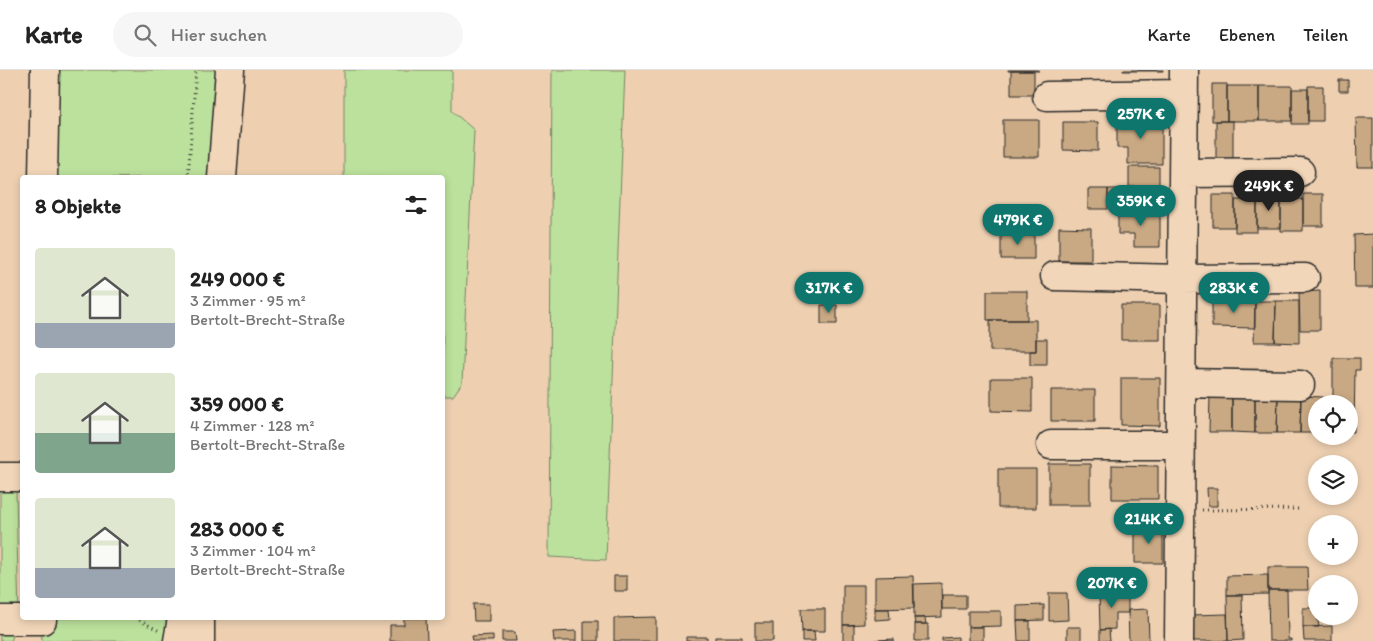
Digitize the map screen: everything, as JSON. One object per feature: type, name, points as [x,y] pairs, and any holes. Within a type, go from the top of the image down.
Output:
[{"type":"street","points":[[43,175],[45,70]]},
{"type":"street","points":[[222,175],[230,70]]},
{"type":"street","points":[[1047,96],[1184,82],[1179,641]]},
{"type":"street","points":[[1184,173],[1300,172]]},
{"type":"street","points":[[1055,276],[1181,279],[1306,278]]},
{"type":"street","points":[[1182,384],[1300,386]]},
{"type":"street","points":[[1051,445],[1180,445]]},
{"type":"street","points":[[0,477],[20,477]]},
{"type":"street","points":[[0,620],[20,620]]},
{"type":"street","points":[[200,620],[200,641]]},
{"type":"path","points":[[188,175],[196,70]]},
{"type":"path","points":[[1179,509],[1299,509]]},
{"type":"path","points":[[141,620],[173,630]]},
{"type":"green space","points":[[44,70],[230,70],[222,175],[42,175]]},
{"type":"green space","points":[[344,70],[452,70],[452,111],[474,130],[462,383],[453,396],[445,396],[445,175],[344,175]]},
{"type":"green space","points":[[552,70],[625,70],[606,560],[549,557]]},
{"type":"green space","points":[[0,491],[16,491],[19,620],[11,641],[0,641]]},
{"type":"green space","points":[[41,620],[182,620],[178,641],[42,641]]},
{"type":"building","points":[[1039,70],[1039,71],[1008,71]]},
{"type":"building","points":[[1163,70],[1163,71],[1123,71]]},
{"type":"building","points":[[1011,71],[1034,71],[1034,95],[1011,95]]},
{"type":"building","points":[[1339,80],[1348,80],[1348,91],[1339,91]]},
{"type":"building","points":[[1212,84],[1227,84],[1227,121],[1212,121]]},
{"type":"building","points":[[1227,86],[1259,86],[1259,121],[1227,121]]},
{"type":"building","points":[[1259,86],[1292,86],[1292,121],[1259,121]]},
{"type":"building","points":[[1308,86],[1323,86],[1323,121],[1308,121]]},
{"type":"building","points":[[1292,89],[1308,89],[1308,124],[1292,124]]},
{"type":"building","points":[[1356,118],[1373,118],[1373,167],[1357,167]]},
{"type":"building","points":[[1117,119],[1162,119],[1162,164],[1128,164],[1128,148],[1117,148]]},
{"type":"building","points":[[1003,120],[1039,120],[1039,157],[1003,157]]},
{"type":"building","points":[[1216,121],[1233,121],[1233,166],[1216,166]]},
{"type":"building","points":[[1063,122],[1098,122],[1098,151],[1063,150]]},
{"type":"building","points":[[1129,167],[1159,167],[1159,187],[1129,187]]},
{"type":"building","points":[[1088,189],[1108,189],[1108,209],[1088,209]]},
{"type":"building","points":[[1108,189],[1127,189],[1127,206],[1108,206]]},
{"type":"building","points":[[1303,194],[1323,194],[1323,226],[1303,226]]},
{"type":"building","points":[[1213,195],[1235,195],[1235,227],[1213,227]]},
{"type":"building","points":[[1257,195],[1281,195],[1281,228],[1257,228]]},
{"type":"building","points":[[1281,199],[1303,199],[1303,231],[1281,231]]},
{"type":"building","points":[[1235,200],[1257,200],[1257,232],[1235,232]]},
{"type":"building","points":[[1118,210],[1160,210],[1160,247],[1134,247],[1134,234],[1118,234]]},
{"type":"building","points":[[1001,211],[1034,211],[1034,234],[1001,234]]},
{"type":"building","points":[[1059,227],[1091,228],[1091,261],[1059,261]]},
{"type":"building","points":[[1001,234],[1034,234],[1034,259],[1001,259]]},
{"type":"building","points":[[1373,234],[1373,288],[1355,288],[1354,235]]},
{"type":"building","points":[[987,291],[1027,291],[1027,320],[987,320]]},
{"type":"building","points":[[1320,291],[1320,330],[1300,330],[1299,292]]},
{"type":"building","points":[[1212,300],[1255,301],[1255,328],[1212,327]]},
{"type":"building","points":[[1255,301],[1276,301],[1275,342],[1254,342]]},
{"type":"building","points":[[1276,301],[1299,301],[1299,343],[1275,342]]},
{"type":"building","points":[[821,305],[837,305],[837,324],[821,324]]},
{"type":"building","points":[[1121,305],[1160,305],[1160,340],[1121,340]]},
{"type":"building","points":[[990,320],[1036,320],[1036,351],[990,351]]},
{"type":"building","points":[[1036,339],[1047,339],[1047,365],[1030,365],[1030,351],[1036,351]]},
{"type":"building","points":[[1333,358],[1360,358],[1360,370],[1355,370],[1355,395],[1333,395]]},
{"type":"building","points":[[991,378],[1032,378],[1032,412],[991,411]]},
{"type":"building","points":[[1121,378],[1160,378],[1160,426],[1121,425]]},
{"type":"building","points":[[1051,390],[1095,390],[1095,421],[1051,421]]},
{"type":"building","points":[[1210,396],[1232,396],[1232,432],[1209,432]]},
{"type":"building","points":[[1232,396],[1255,396],[1255,433],[1232,432]]},
{"type":"building","points":[[1255,396],[1278,396],[1277,433],[1255,433]]},
{"type":"building","points":[[1278,396],[1301,396],[1300,433],[1277,433]]},
{"type":"building","points":[[1301,396],[1308,396],[1308,433],[1300,433]]},
{"type":"building","points":[[1049,464],[1090,464],[1090,505],[1049,505]]},
{"type":"building","points":[[1112,465],[1158,466],[1158,499],[1112,499]]},
{"type":"building","points":[[998,469],[1036,469],[1036,508],[998,508]]},
{"type":"building","points":[[1207,488],[1217,488],[1217,506],[1208,506]]},
{"type":"building","points":[[1135,527],[1163,527],[1163,563],[1135,563]]},
{"type":"building","points":[[1268,567],[1307,567],[1308,590],[1268,590]]},
{"type":"building","points":[[1268,575],[1268,594],[1227,595],[1227,576]]},
{"type":"building","points":[[614,576],[627,576],[627,591],[614,591]]},
{"type":"building","points":[[913,576],[914,608],[875,609],[875,577]]},
{"type":"building","points":[[941,583],[942,617],[914,618],[914,584]]},
{"type":"building","points":[[843,585],[864,585],[864,624],[843,625]]},
{"type":"building","points":[[1268,590],[1287,590],[1288,639],[1291,639],[1291,641],[1269,641]]},
{"type":"building","points":[[1049,593],[1067,593],[1068,620],[1049,621]]},
{"type":"building","points":[[1099,593],[1128,593],[1128,613],[1115,613],[1115,629],[1100,630]]},
{"type":"building","points":[[942,595],[966,595],[966,609],[942,609]]},
{"type":"building","points":[[1227,595],[1242,595],[1243,640],[1228,641]]},
{"type":"building","points":[[473,604],[489,604],[489,621],[474,621]]},
{"type":"building","points":[[1044,605],[1044,620],[1017,621],[1017,606]]},
{"type":"building","points":[[1303,608],[1308,608],[1308,625],[1319,625],[1319,627],[1303,627]]},
{"type":"building","points":[[801,609],[825,609],[825,631],[802,631]]},
{"type":"building","points":[[875,609],[889,609],[890,619],[875,620]]},
{"type":"building","points":[[1148,609],[1149,641],[1129,641],[1128,610]]},
{"type":"building","points":[[968,611],[1001,611],[1001,626],[968,627]]},
{"type":"building","points":[[1227,614],[1228,641],[1191,641],[1191,615]]},
{"type":"building","points":[[656,617],[656,641],[614,641],[614,618]]},
{"type":"building","points":[[914,618],[925,618],[926,624],[915,624]]},
{"type":"building","points":[[404,620],[426,620],[427,641],[390,641],[390,625],[404,625]]},
{"type":"building","points":[[584,621],[598,621],[598,641],[584,641]]},
{"type":"building","points":[[1017,621],[1030,621],[1030,641],[1018,641]]},
{"type":"building","points":[[755,623],[773,623],[773,641],[755,641]]},
{"type":"building","points":[[915,624],[928,624],[928,641],[915,641]]},
{"type":"building","points":[[843,625],[854,625],[854,641],[843,641]]},
{"type":"building","points":[[1332,626],[1332,641],[1304,641],[1303,627]]},
{"type":"building","points":[[968,627],[983,627],[983,641],[968,641]]},
{"type":"building","points":[[1067,627],[1081,627],[1081,641],[1067,641]]},
{"type":"building","points":[[1109,629],[1110,641],[1100,641],[1100,630]]},
{"type":"building","points":[[576,631],[576,641],[554,641],[553,632]]},
{"type":"building","points":[[802,631],[814,631],[815,641],[802,641]]},
{"type":"building","points":[[502,632],[515,632],[516,641],[502,641]]},
{"type":"building","points":[[493,635],[493,641],[473,641],[472,636]]},
{"type":"building","points":[[686,637],[707,637],[707,641],[686,641]]},
{"type":"building","points":[[715,637],[742,637],[742,641],[715,641]]},
{"type":"building","points":[[958,637],[958,641],[942,641],[942,638]]},
{"type":"building","points":[[894,639],[894,641],[876,641],[876,640]]}]
